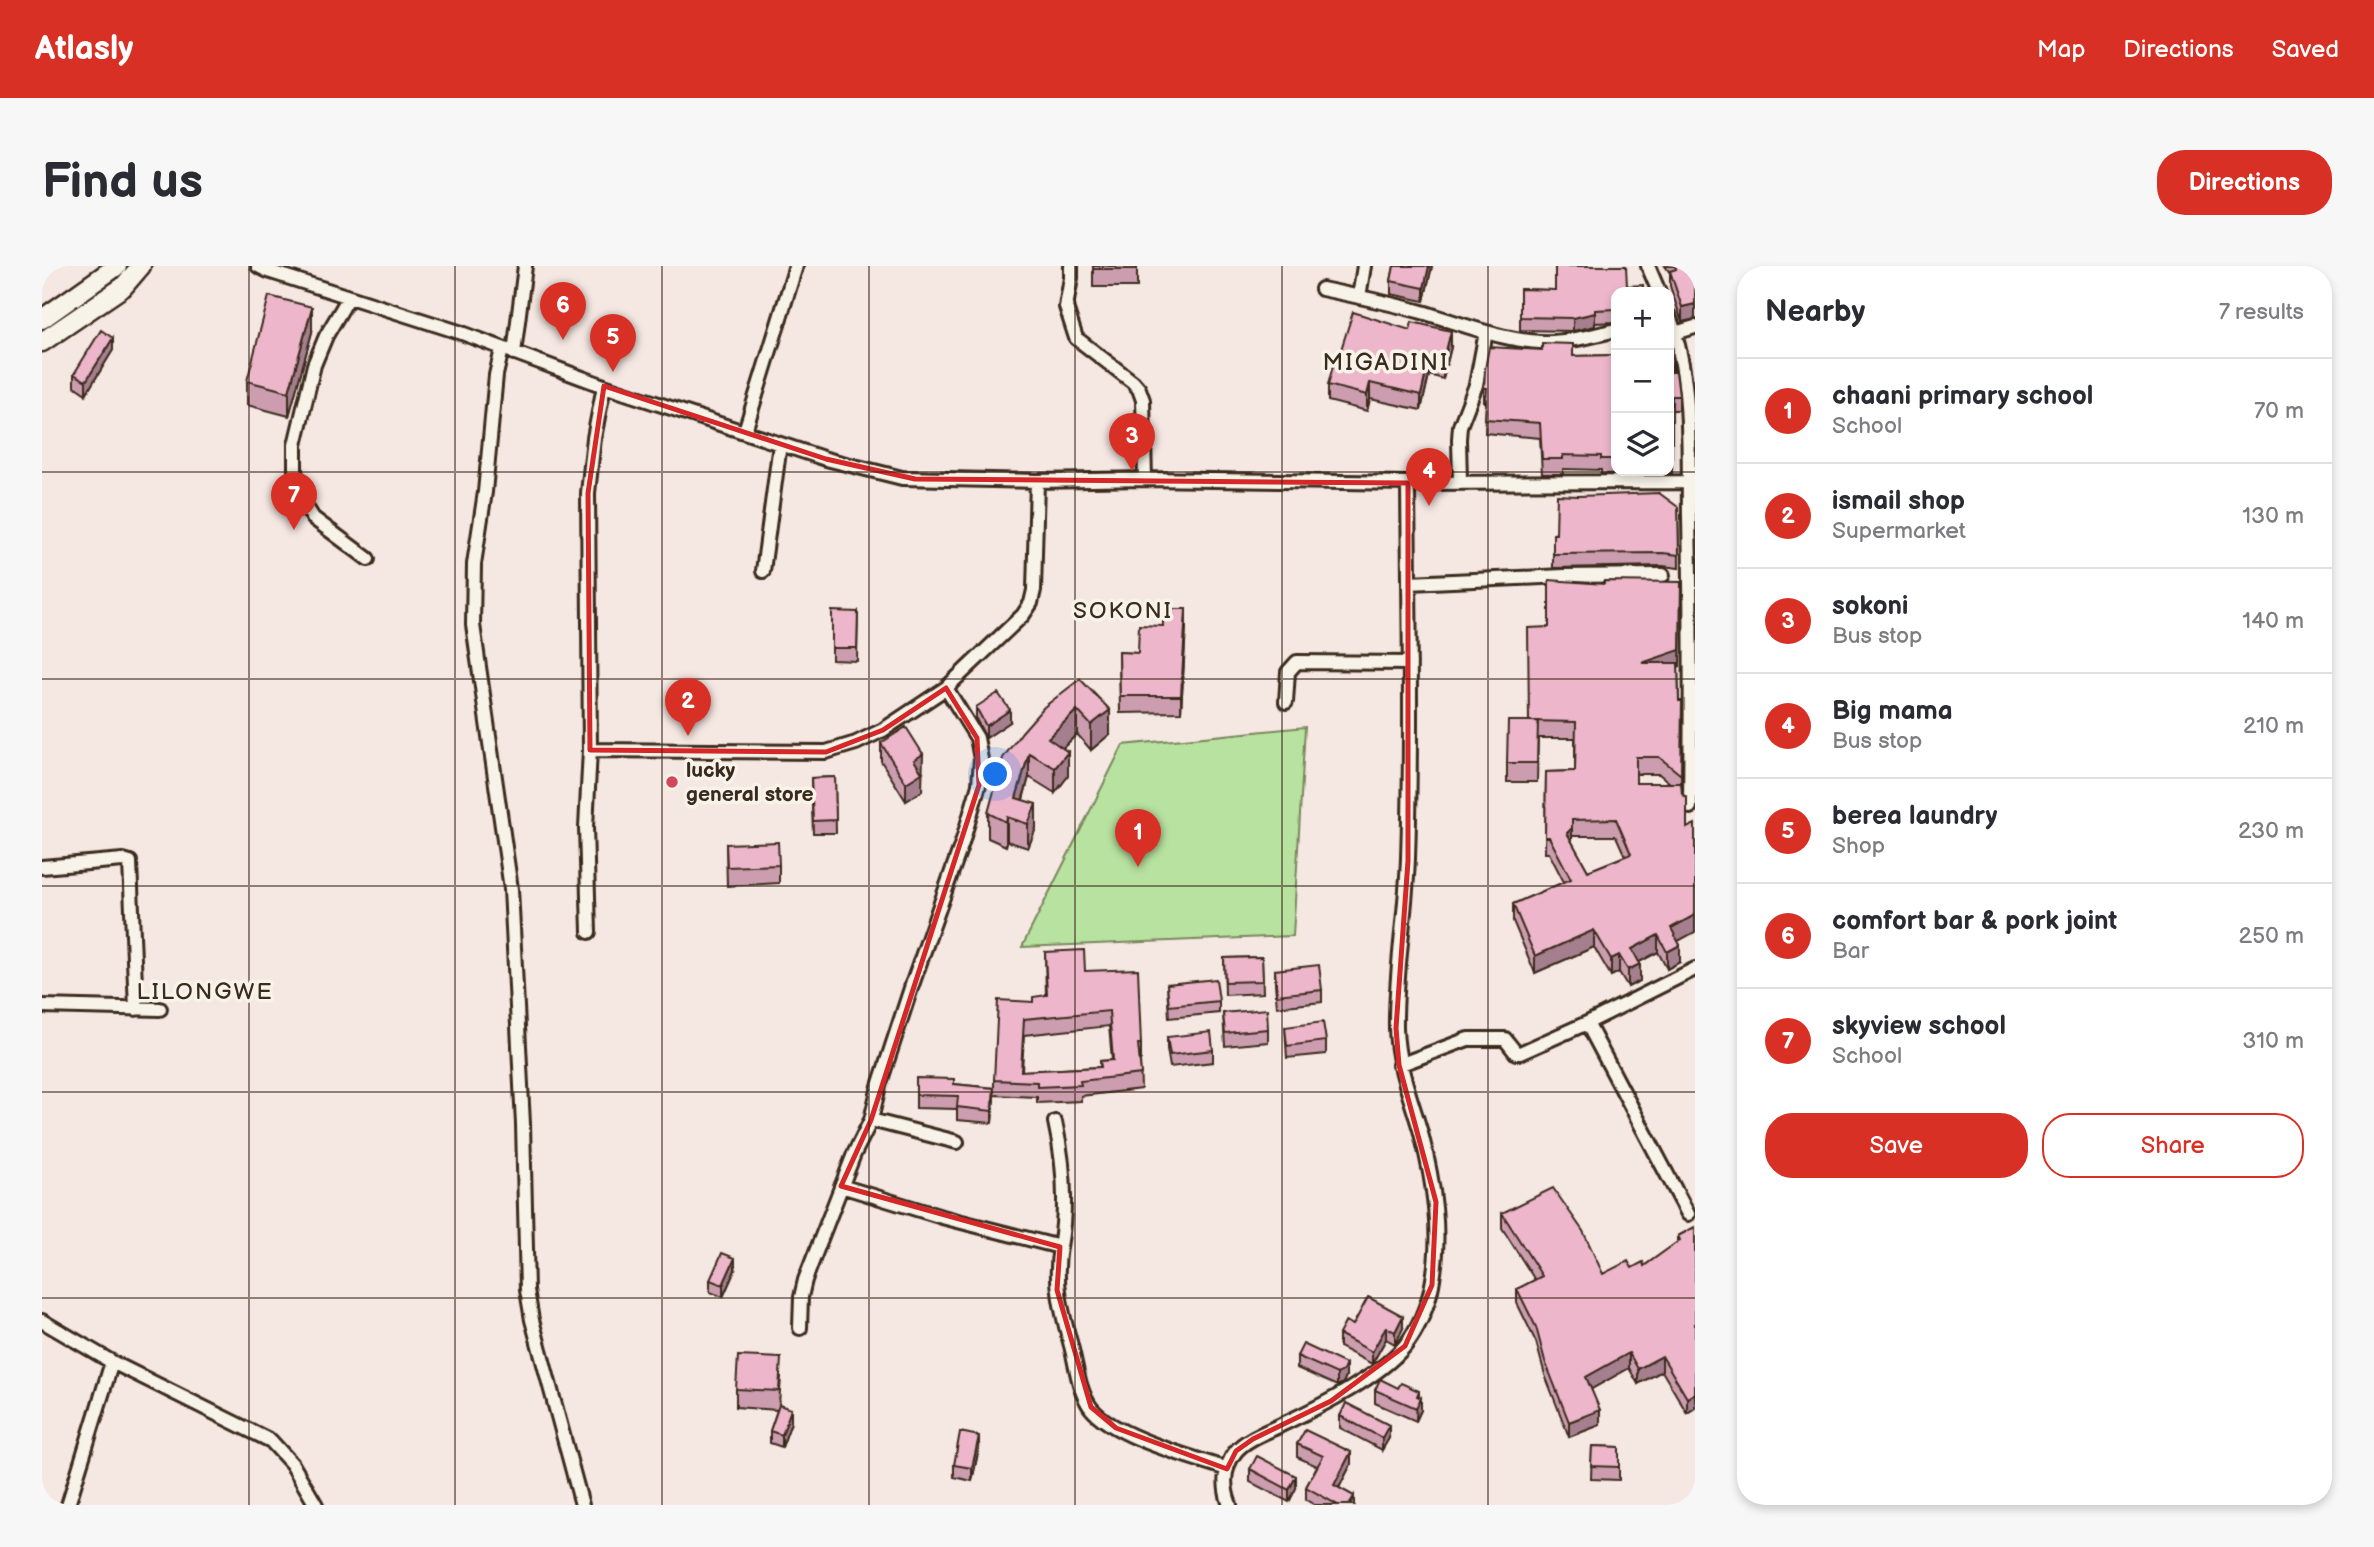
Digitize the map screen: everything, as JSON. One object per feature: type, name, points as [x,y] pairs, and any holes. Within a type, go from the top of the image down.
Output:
[{"type":"main road","points":[[42,319],[117,266]]},
{"type":"main road","points":[[42,342],[123,287],[141,266]]},
{"type":"street","points":[[258,266],[459,332],[604,386],[780,444],[902,478],[1408,483],[1688,482]]},
{"type":"street","points":[[525,266],[508,351],[495,388],[485,492],[474,564],[473,625],[511,889],[523,1124],[527,1290],[532,1320],[582,1505]]},
{"type":"street","points":[[744,431],[796,266]]},
{"type":"street","points":[[1071,266],[1066,307],[1076,338],[1133,382],[1143,400],[1145,479]]},
{"type":"street","points":[[1359,297],[1364,266]]},
{"type":"street","points":[[1648,266],[1657,287]]},
{"type":"street","points":[[1322,289],[1420,312],[1486,332],[1551,342],[1611,331]]},
{"type":"street","points":[[349,297],[326,335],[314,365],[295,446],[295,471],[303,502],[313,518],[368,559]]},
{"type":"street","points":[[1675,333],[1695,327]]},
{"type":"street","points":[[1674,330],[1684,369],[1688,482],[1693,662],[1690,807]]},
{"type":"street","points":[[1460,482],[1460,426],[1478,377],[1486,332]]},
{"type":"street","points":[[589,932],[586,827],[590,750],[588,493],[594,438],[604,386]]},
{"type":"street","points":[[763,572],[780,444]]},
{"type":"street","points":[[590,750],[826,752],[856,743],[883,730],[946,688],[1011,628],[1031,603],[1034,590],[1037,481]]},
{"type":"street","points":[[1230,1505],[1224,1483],[1227,1469],[1236,1451],[1253,1439],[1331,1401],[1372,1374],[1405,1346],[1423,1315],[1432,1285],[1436,1202],[1420,1133],[1399,1065],[1396,1028],[1408,860],[1408,483]]},
{"type":"street","points":[[1409,583],[1564,576],[1663,575]]},
{"type":"street","points":[[1286,702],[1288,672],[1297,662],[1410,663]]},
{"type":"street","points":[[800,1328],[799,1313],[805,1280],[854,1154],[871,1120],[883,1073],[962,844],[979,785],[981,759],[977,738],[946,688]]},
{"type":"street","points":[[42,867],[124,860],[130,862],[136,1009]]},
{"type":"street","points":[[1399,1065],[1468,1039],[1504,1039],[1516,1053],[1521,1053],[1695,969]]},
{"type":"street","points":[[42,1006],[160,1010]]},
{"type":"street","points":[[1587,1023],[1688,1214]]},
{"type":"street","points":[[871,1120],[957,1142]]},
{"type":"street","points":[[1055,1122],[1063,1170],[1063,1230],[1056,1266],[1057,1290],[1082,1387],[1091,1408],[1116,1428],[1227,1469]]},
{"type":"street","points":[[841,1186],[930,1213],[1060,1247]]},
{"type":"street","points":[[42,1321],[112,1362],[271,1441],[292,1464],[316,1505]]},
{"type":"street","points":[[68,1505],[112,1362]]},
{"type":"highlighted area","points":[[604,386],[826,459],[915,479],[1408,483],[1408,861],[1396,1028],[1399,1065],[1436,1202],[1432,1285],[1405,1346],[1331,1401],[1253,1439],[1236,1451],[1227,1469],[1116,1428],[1091,1407],[1057,1290],[1060,1247],[841,1186],[871,1120],[979,785],[977,738],[946,688],[883,730],[826,752],[590,750],[588,493]]},
{"type":"green space","points":[[1305,727],[1293,936],[1022,947],[1123,745]]},
{"type":"building","points":[[1093,266],[1137,266],[1137,269],[1093,269]]},
{"type":"building","points":[[1394,266],[1429,266],[1424,288],[1391,281]]},
{"type":"building","points":[[1555,266],[1626,266],[1627,286],[1643,285],[1643,287],[1611,287],[1611,309],[1595,310],[1595,313],[1573,318],[1520,317],[1520,289],[1555,290]]},
{"type":"building","points":[[1675,266],[1695,266],[1695,304],[1682,307],[1670,271],[1676,269]]},
{"type":"building","points":[[269,296],[312,307],[289,392],[247,381]]},
{"type":"building","points":[[1353,312],[1410,330],[1412,322],[1451,331],[1443,363],[1429,359],[1421,395],[1370,383],[1367,395],[1328,385],[1335,358],[1338,359]]},
{"type":"building","points":[[101,330],[113,338],[86,381],[74,374]]},
{"type":"building","points":[[1542,343],[1573,344],[1573,356],[1611,355],[1611,459],[1601,459],[1601,456],[1563,455],[1563,459],[1542,459],[1540,423],[1485,419],[1485,369],[1489,347],[1542,350]]},
{"type":"building","points":[[1674,372],[1676,372],[1679,396],[1674,396]]},
{"type":"building","points":[[1659,493],[1678,507],[1679,555],[1553,554],[1557,495]]},
{"type":"building","points":[[1549,580],[1604,584],[1604,581],[1681,582],[1680,650],[1642,663],[1678,663],[1679,701],[1682,701],[1681,775],[1659,757],[1636,757],[1636,783],[1681,783],[1682,794],[1687,798],[1687,828],[1695,824],[1695,915],[1671,928],[1680,945],[1667,952],[1658,935],[1632,949],[1640,964],[1628,970],[1619,955],[1611,959],[1594,930],[1535,956],[1513,904],[1571,879],[1549,837],[1545,837],[1546,772],[1575,771],[1576,722],[1529,721],[1528,628],[1549,627]],"holes":[[[1616,819],[1631,854],[1588,871],[1567,833],[1572,828],[1572,820]]]},
{"type":"building","points":[[1163,609],[1186,609],[1181,696],[1120,696],[1119,652],[1138,653],[1139,625],[1163,626]]},
{"type":"building","points":[[832,611],[858,612],[857,648],[832,648]]},
{"type":"building","points":[[1080,679],[1110,710],[1091,725],[1077,710],[1048,738],[1068,752],[1055,768],[1029,753],[1016,798],[1036,804],[1028,824],[1007,817],[1006,822],[988,813],[1003,758],[1044,707]]},
{"type":"building","points":[[998,693],[1010,710],[986,726],[976,707]]},
{"type":"building","points":[[1508,721],[1538,721],[1537,763],[1507,763]]},
{"type":"building","points":[[906,727],[923,754],[914,760],[922,773],[906,783],[881,743]]},
{"type":"building","points":[[835,777],[836,820],[813,821],[811,778]]},
{"type":"building","points":[[778,842],[779,865],[727,867],[726,844]]},
{"type":"building","points":[[1084,950],[1085,971],[1138,969],[1141,1044],[1138,1044],[1141,1074],[1080,1081],[1081,1085],[1037,1087],[1037,1082],[994,1080],[998,1000],[1033,1002],[1033,997],[1047,995],[1045,952]],"holes":[[[1109,1011],[1113,1060],[1100,1061],[1101,1067],[1021,1071],[1024,1019]]]},
{"type":"building","points":[[1262,957],[1263,981],[1225,982],[1224,958]]},
{"type":"building","points":[[1319,965],[1322,990],[1277,995],[1275,970]]},
{"type":"building","points":[[1216,979],[1219,1001],[1169,1006],[1167,984]]},
{"type":"building","points":[[1267,1009],[1268,1029],[1225,1033],[1223,1013]]},
{"type":"building","points":[[1323,1022],[1326,1041],[1287,1046],[1285,1027]]},
{"type":"building","points":[[1211,1032],[1213,1050],[1170,1055],[1167,1037]]},
{"type":"building","points":[[916,1078],[954,1079],[954,1084],[994,1088],[992,1111],[957,1107],[958,1096],[916,1095]]},
{"type":"building","points":[[1553,1188],[1583,1231],[1603,1274],[1628,1261],[1632,1268],[1643,1262],[1644,1266],[1680,1240],[1678,1236],[1695,1227],[1695,1393],[1687,1398],[1662,1356],[1638,1369],[1629,1353],[1586,1377],[1600,1410],[1569,1422],[1545,1361],[1536,1327],[1517,1289],[1542,1276],[1502,1213]]},
{"type":"building","points":[[722,1253],[735,1258],[723,1285],[710,1280]]},
{"type":"building","points":[[1368,1297],[1403,1316],[1395,1332],[1386,1327],[1372,1352],[1339,1334],[1346,1321],[1353,1325]]},
{"type":"building","points":[[1303,1344],[1346,1364],[1343,1371],[1337,1374],[1297,1356]]},
{"type":"building","points":[[738,1356],[781,1358],[779,1391],[736,1389]]},
{"type":"building","points":[[1380,1379],[1398,1388],[1401,1383],[1419,1391],[1417,1396],[1421,1398],[1416,1408],[1375,1390]]},
{"type":"building","points":[[1346,1403],[1389,1425],[1382,1438],[1340,1416]]},
{"type":"building","points":[[779,1405],[791,1409],[782,1435],[770,1431]]},
{"type":"building","points":[[1305,1430],[1351,1452],[1334,1485],[1354,1496],[1349,1505],[1338,1505],[1306,1487],[1323,1456],[1297,1444]]},
{"type":"building","points":[[960,1432],[979,1436],[972,1468],[954,1465]]},
{"type":"building","points":[[1592,1446],[1619,1447],[1619,1467],[1591,1466]]},
{"type":"building","points":[[1257,1456],[1296,1476],[1289,1490],[1250,1469]]},
{"type":"place","name":"comfort bar & pork joint","points":[[563,340]]},
{"type":"place","name":"berea laundry","points":[[613,372]]},
{"type":"place","name":"sokoni","points":[[1132,471]]},
{"type":"place","name":"Big mama","points":[[1429,506]]},
{"type":"place","name":"skyview school","points":[[294,530]]},
{"type":"place","name":"ismail shop","points":[[688,736]]},
{"type":"place","name":"lucky general store","points":[[672,782]]},
{"type":"place","name":"chaani primary school","points":[[1138,867]]},
{"type":"district","name":"MIGADINI","points":[[1386,362]]},
{"type":"district","name":"SOKONI","points":[[1123,611]]},
{"type":"district","name":"LILONGWE","points":[[205,992]]}]
